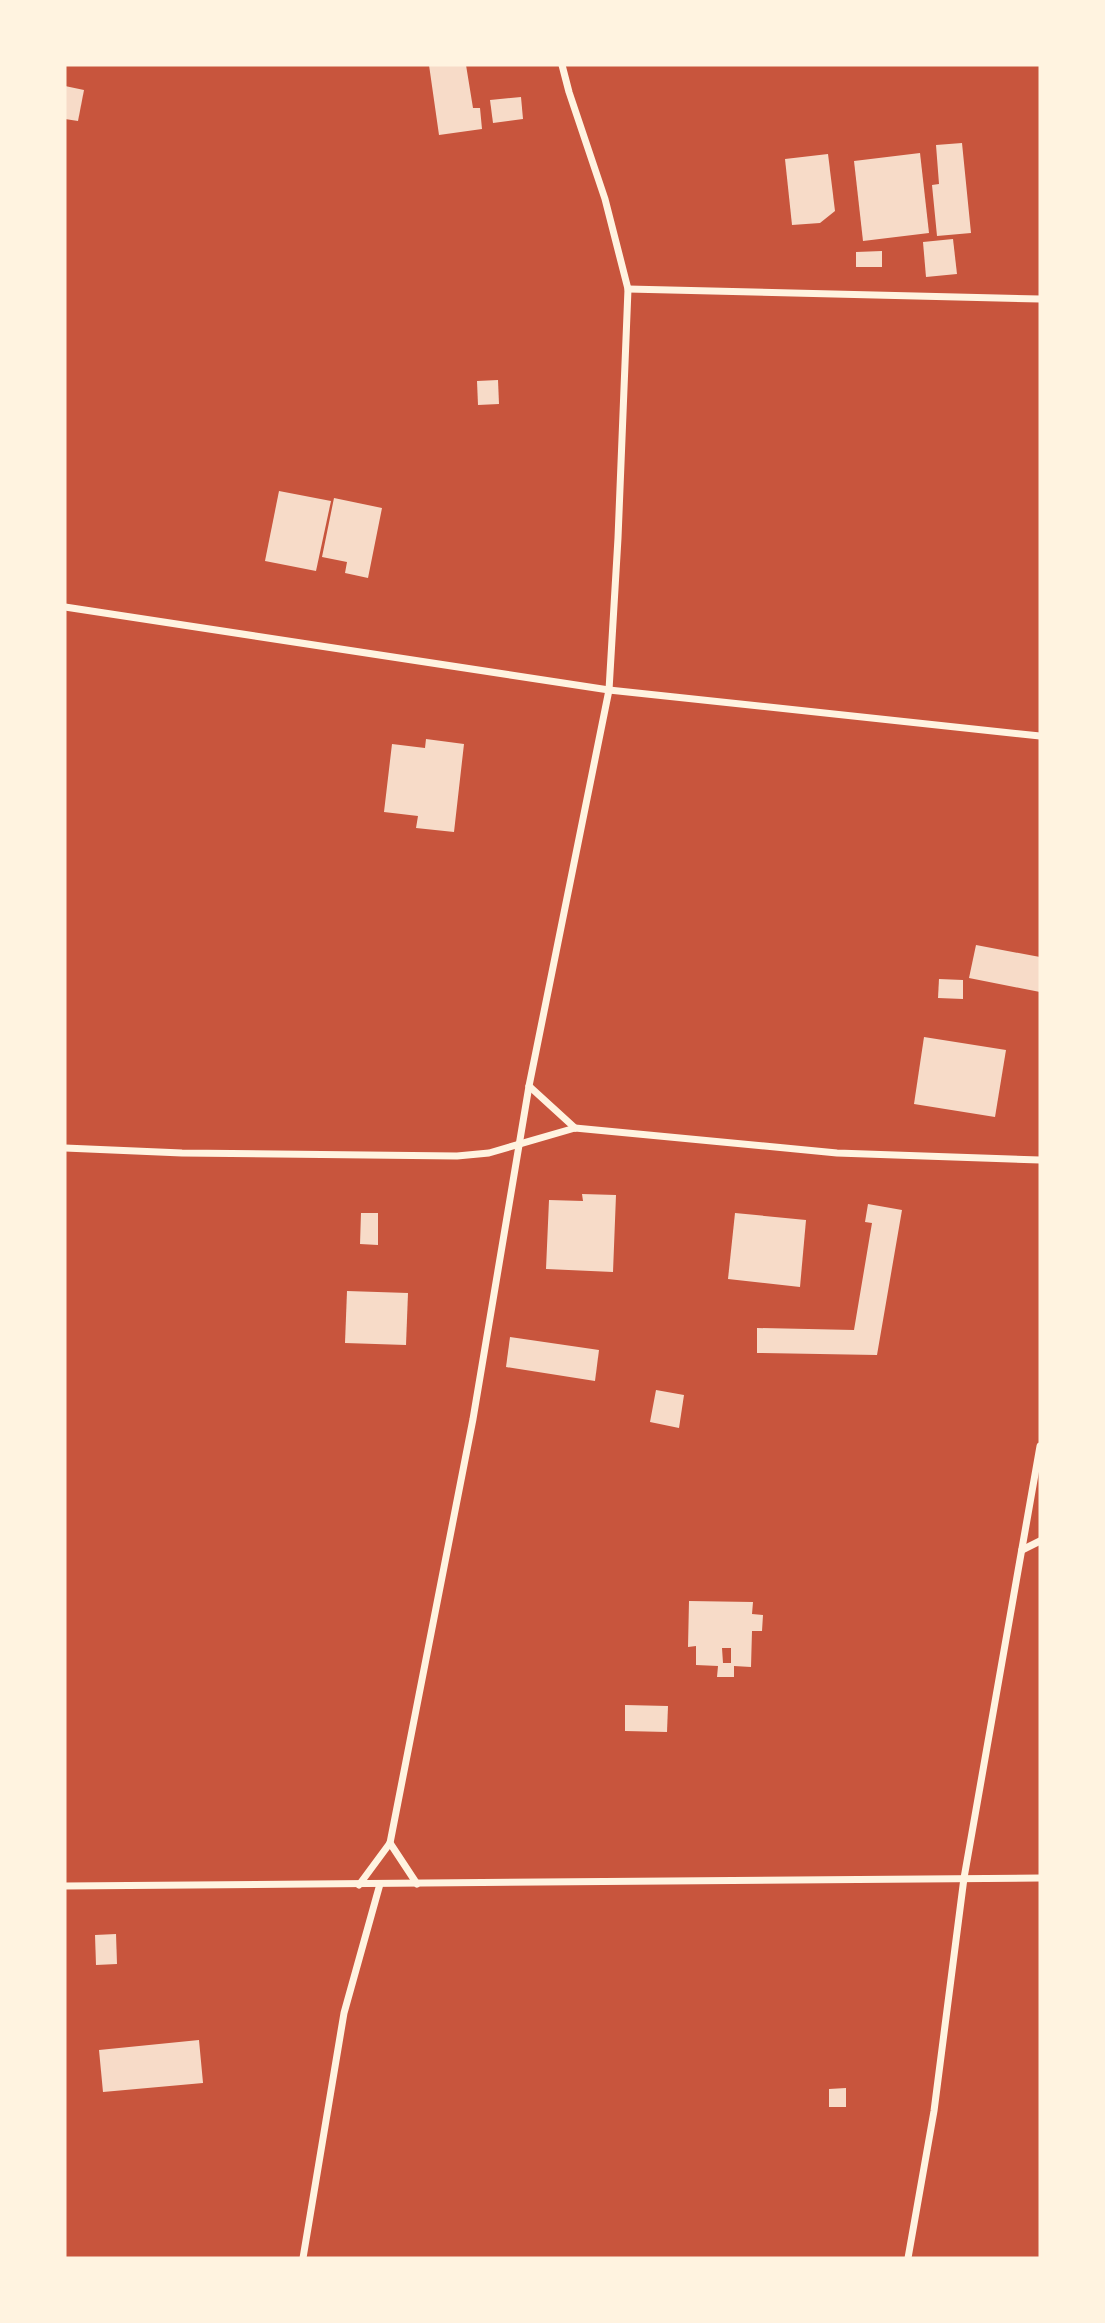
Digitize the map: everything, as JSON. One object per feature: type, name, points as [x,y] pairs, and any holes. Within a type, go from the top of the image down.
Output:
[{"type":"street","points":[[359,1885],[390,1843],[472,1419],[529,1086],[609,690],[628,289],[606,199],[562,65]]},
{"type":"street","points":[[628,289],[1040,299]]},
{"type":"street","points":[[65,607],[609,690],[1040,736]]},
{"type":"street","points":[[529,1086],[575,1128]]},
{"type":"street","points":[[65,1148],[182,1153],[457,1156],[489,1153],[575,1128],[837,1153],[1040,1160]]},
{"type":"street","points":[[908,2258],[934,2111],[964,1878],[1040,1446]]},
{"type":"street","points":[[1032,1490],[1040,1496]]},
{"type":"street","points":[[1022,1550],[1040,1541]]},
{"type":"street","points":[[390,1843],[417,1884]]},
{"type":"street","points":[[65,1886],[1040,1878]]},
{"type":"street","points":[[303,2258],[344,2013],[380,1884]]},
{"type":"building","points":[[429,65],[466,65],[473,108],[480,108],[482,129],[439,135]]},
{"type":"building","points":[[65,86],[84,90],[78,121],[65,119]]},
{"type":"building","points":[[521,97],[523,119],[493,123],[490,100]]},
{"type":"building","points":[[962,143],[971,233],[937,236],[932,185],[939,184],[936,145]]},
{"type":"building","points":[[920,153],[929,233],[863,241],[854,161]]},
{"type":"building","points":[[828,154],[835,211],[820,223],[792,225],[785,159]]},
{"type":"building","points":[[953,239],[957,274],[926,277],[923,242]]},
{"type":"building","points":[[882,251],[882,267],[856,267],[856,252]]},
{"type":"building","points":[[498,380],[499,404],[478,405],[477,381]]},
{"type":"building","points":[[279,491],[331,501],[316,571],[265,561]]},
{"type":"building","points":[[334,498],[382,508],[368,578],[345,573],[347,562],[322,557]]},
{"type":"building","points":[[426,739],[464,744],[454,832],[416,828],[418,816],[384,812],[392,744],[425,748]]},
{"type":"building","points":[[976,945],[1040,957],[1040,992],[969,978]]},
{"type":"building","points":[[939,979],[963,980],[963,999],[938,998]]},
{"type":"building","points":[[924,1037],[1006,1050],[995,1117],[914,1104]]},
{"type":"building","points":[[582,1194],[616,1195],[613,1272],[546,1269],[549,1200],[583,1201]]},
{"type":"building","points":[[868,1204],[902,1210],[877,1355],[757,1353],[757,1328],[854,1330],[872,1223],[865,1222]]},
{"type":"building","points":[[361,1213],[378,1213],[378,1245],[360,1244]]},
{"type":"building","points":[[735,1213],[806,1220],[800,1287],[728,1279]]},
{"type":"building","points":[[347,1291],[408,1293],[406,1345],[345,1343]]},
{"type":"building","points":[[510,1337],[599,1350],[595,1381],[506,1367]]},
{"type":"building","points":[[656,1390],[684,1395],[679,1428],[650,1422]]},
{"type":"building","points":[[689,1601],[753,1602],[752,1614],[763,1615],[762,1631],[752,1631],[751,1667],[734,1666],[734,1677],[717,1677],[718,1666],[696,1665],[696,1646],[688,1647]],"holes":[[[722,1648],[731,1648],[731,1663],[723,1663]]]},
{"type":"building","points":[[625,1705],[668,1706],[667,1732],[625,1731]]},
{"type":"building","points":[[116,1934],[117,1964],[96,1965],[95,1935]]},
{"type":"building","points":[[199,2040],[203,2083],[103,2092],[99,2050]]},
{"type":"building","points":[[846,2088],[846,2107],[829,2107],[829,2089]]}]
